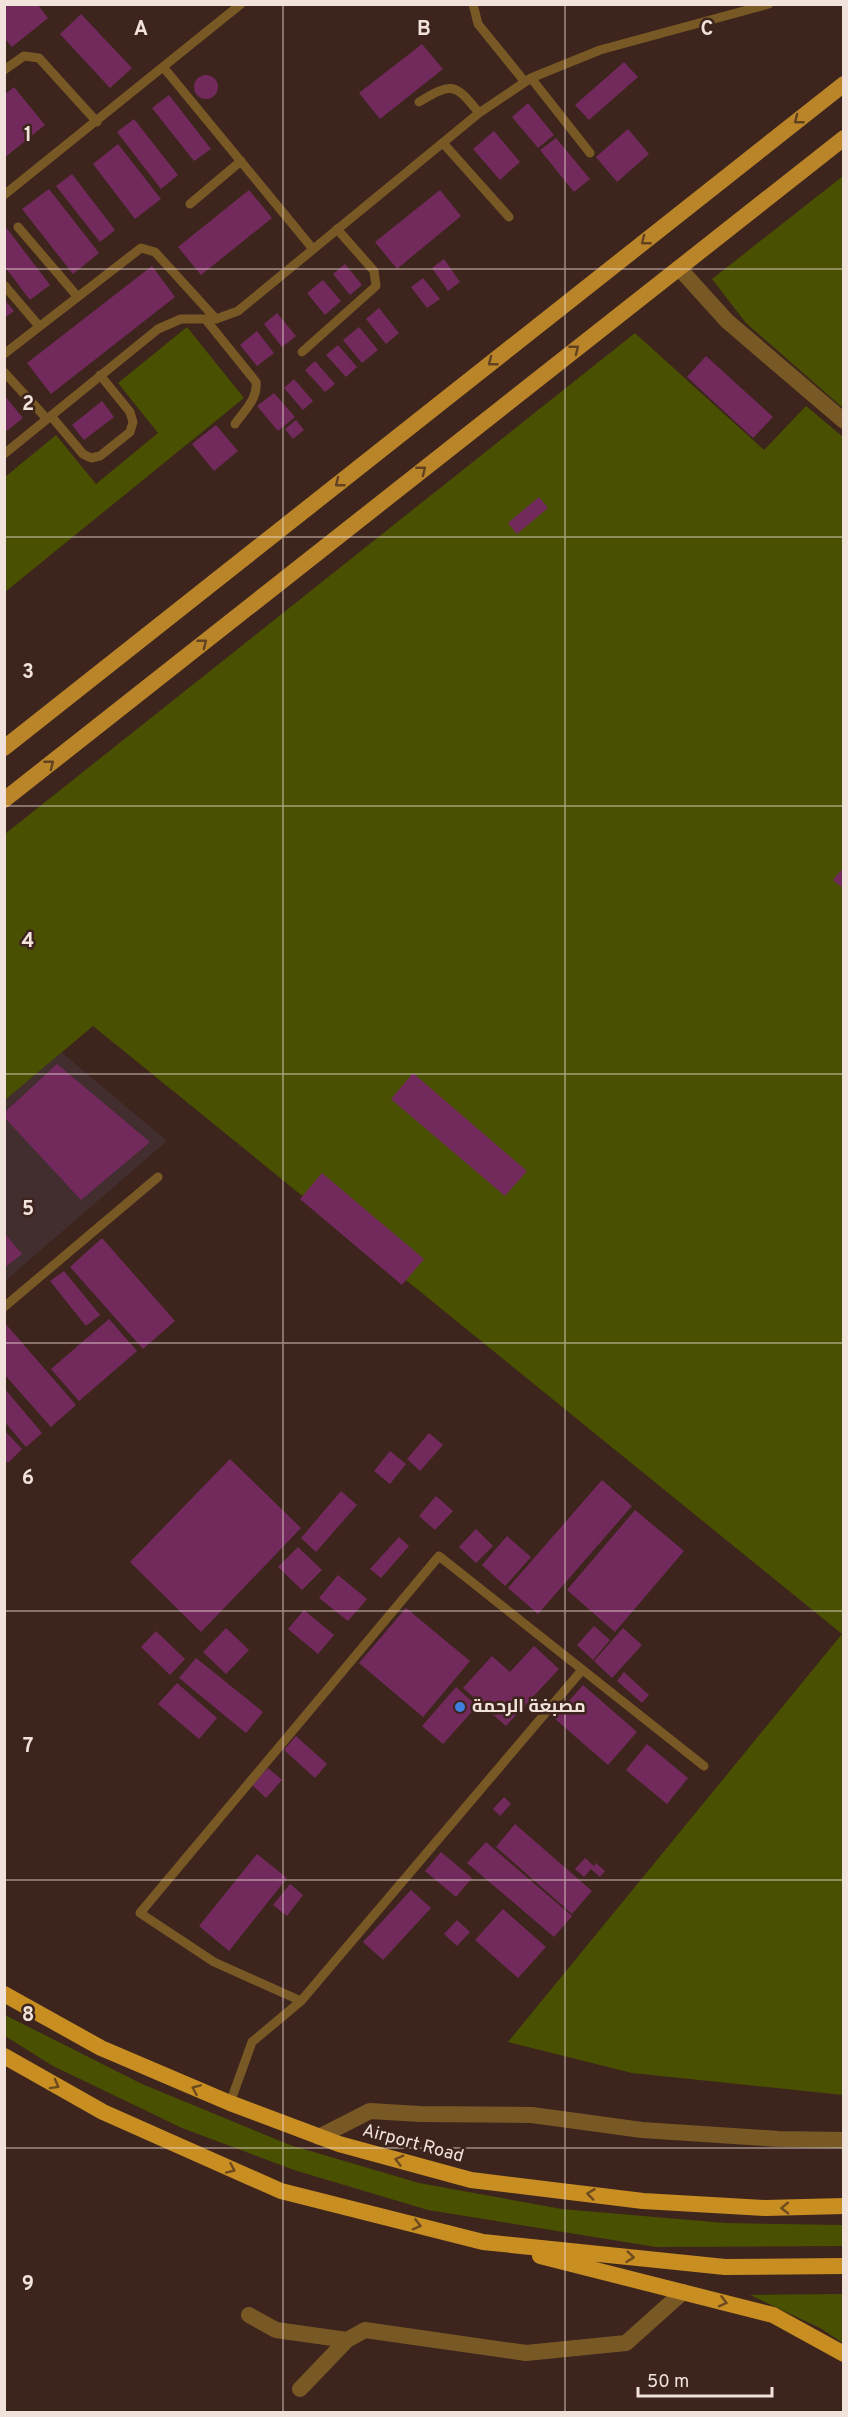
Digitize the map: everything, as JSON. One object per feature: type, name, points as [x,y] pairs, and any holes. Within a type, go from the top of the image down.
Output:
[{"type":"highway","name":"Airport Road","points":[[4,1994],[101,2048],[230,2103],[339,2144],[471,2180],[643,2201],[765,2208],[843,2206]]},
{"type":"highway","points":[[4,2056],[103,2112],[281,2191],[773,2315],[843,2354]]},
{"type":"highway","points":[[483,2242],[725,2267],[843,2266]]},
{"type":"main road","points":[[4,748],[843,84]]},
{"type":"main road","points":[[4,800],[843,138]]},
{"type":"street","points":[[679,268],[727,321],[843,421]]},
{"type":"street","points":[[320,2137],[370,2111],[532,2115],[642,2130],[779,2139],[843,2140]]},
{"type":"street","points":[[300,2389],[347,2340],[365,2330],[526,2353],[626,2343],[683,2292]]},
{"type":"street","points":[[249,2315],[276,2330],[347,2340]]},
{"type":"lane","points":[[4,195],[241,4]]},
{"type":"lane","points":[[473,4],[478,24],[590,153]]},
{"type":"lane","points":[[4,454],[163,326],[181,319],[216,320],[238,311],[479,113],[528,80],[600,50],[769,4]]},
{"type":"lane","points":[[4,70],[24,56],[39,58],[96,122]]},
{"type":"lane","points":[[164,68],[313,249]]},
{"type":"lane","points":[[418,102],[438,90],[451,88],[463,93],[479,113]]},
{"type":"lane","points":[[443,143],[509,217]]},
{"type":"lane","points":[[190,204],[241,161]]},
{"type":"lane","points":[[18,226],[77,296]]},
{"type":"lane","points":[[302,352],[376,286],[374,271],[337,229]]},
{"type":"lane","points":[[4,354],[136,250],[146,248],[155,252],[216,320]]},
{"type":"lane","points":[[4,285],[39,326]]},
{"type":"lane","points":[[206,320],[256,382],[257,388],[253,400],[235,424]]},
{"type":"lane","points":[[4,372],[83,454],[91,458],[100,456],[123,438],[132,427],[132,417],[100,375]]},
{"type":"lane","points":[[4,1307],[158,1177]]},
{"type":"lane","points":[[301,2001],[214,1962],[140,1913],[439,1556],[704,1766]]},
{"type":"lane","points":[[230,2103],[252,2042],[301,2001],[582,1670]]},
{"type":"shaded area","points":[[61,1052],[167,1141],[5,1281],[5,1100]]},
{"type":"green space","points":[[843,176],[843,408],[746,323],[712,279]]},
{"type":"green space","points":[[187,327],[244,398],[5,592],[5,477],[56,435],[96,484],[158,433],[118,383]]},
{"type":"green space","points":[[635,333],[764,450],[806,406],[843,437],[843,2095],[632,2073],[508,2042],[842,1634],[93,1026],[5,1100],[5,834]]},
{"type":"green space","points":[[5,2015],[142,2084],[290,2145],[419,2183],[562,2209],[725,2223],[843,2225],[843,2246],[656,2247],[428,2210],[294,2170],[182,2128],[53,2066],[5,2036]]},
{"type":"green space","points":[[843,2294],[843,2343],[820,2328],[750,2295]]},
{"type":"building","points":[[8,4],[37,4],[48,18],[12,47],[4,38],[4,7]]},
{"type":"building","points":[[81,14],[132,68],[110,88],[60,34]]},
{"type":"building","points":[[422,44],[443,69],[380,119],[359,93]]},
{"type":"building","points":[[624,62],[638,77],[589,120],[575,105]]},
{"type":"building","points":[[206,75],[214,79],[218,87],[214,95],[206,99],[198,95],[194,87],[198,79]]},
{"type":"building","points":[[14,87],[45,125],[4,158],[4,95]]},
{"type":"building","points":[[169,95],[211,149],[194,161],[152,108]]},
{"type":"building","points":[[528,103],[554,135],[538,148],[512,117]]},
{"type":"building","points":[[134,119],[178,175],[161,189],[117,132]]},
{"type":"building","points":[[628,129],[649,154],[617,182],[596,157]]},
{"type":"building","points":[[494,131],[520,162],[500,180],[473,149]]},
{"type":"building","points":[[556,138],[590,179],[574,192],[540,150]]},
{"type":"building","points":[[118,144],[161,199],[135,219],[93,164]]},
{"type":"building","points":[[72,174],[115,230],[100,242],[56,186]]},
{"type":"building","points":[[49,189],[99,253],[73,274],[22,209]]},
{"type":"building","points":[[249,190],[272,218],[201,275],[178,247]]},
{"type":"building","points":[[440,190],[461,216],[397,269],[375,242]]},
{"type":"building","points":[[5,226],[50,285],[30,300],[5,267]]},
{"type":"building","points":[[444,259],[460,282],[448,291],[432,268]]},
{"type":"building","points":[[345,264],[362,285],[350,295],[333,274]]},
{"type":"building","points":[[152,266],[175,297],[51,394],[27,363]]},
{"type":"building","points":[[423,278],[440,299],[427,308],[411,287]]},
{"type":"building","points":[[323,280],[341,301],[325,315],[307,293]]},
{"type":"building","points":[[4,299],[14,311],[4,318]]},
{"type":"building","points":[[379,308],[399,333],[386,344],[366,319]]},
{"type":"building","points":[[277,313],[296,336],[282,347],[264,324]]},
{"type":"building","points":[[359,327],[378,350],[362,363],[343,340]]},
{"type":"building","points":[[257,331],[274,353],[257,366],[240,345]]},
{"type":"building","points":[[338,345],[357,367],[346,377],[326,355]]},
{"type":"building","points":[[706,356],[773,417],[753,438],[687,377]]},
{"type":"building","points":[[315,361],[335,384],[325,392],[305,370]]},
{"type":"building","points":[[294,379],[313,401],[303,410],[284,388]]},
{"type":"building","points":[[274,393],[295,417],[278,431],[257,406]]},
{"type":"building","points":[[4,395],[23,418],[4,433]]},
{"type":"building","points":[[102,401],[114,417],[84,440],[72,425]]},
{"type":"building","points":[[296,420],[304,430],[293,439],[285,429]]},
{"type":"building","points":[[216,425],[238,451],[214,471],[192,444]]},
{"type":"building","points":[[539,497],[548,508],[517,534],[508,523]]},
{"type":"building","points":[[844,867],[844,889],[833,880]]},
{"type":"building","points":[[57,1064],[150,1142],[81,1200],[4,1117],[4,1113]]},
{"type":"building","points":[[413,1073],[527,1171],[505,1196],[391,1099]]},
{"type":"building","points":[[322,1173],[424,1259],[402,1285],[300,1199]]},
{"type":"building","points":[[4,1233],[22,1254],[4,1268]]},
{"type":"building","points":[[102,1238],[175,1321],[143,1349],[70,1267]]},
{"type":"building","points":[[64,1271],[100,1315],[86,1326],[50,1281]]},
{"type":"building","points":[[109,1319],[137,1351],[79,1401],[51,1369]]},
{"type":"building","points":[[4,1322],[76,1405],[51,1427],[4,1374]]},
{"type":"building","points":[[4,1388],[42,1433],[26,1447],[4,1421]]},
{"type":"building","points":[[4,1430],[22,1449],[8,1463],[4,1459]]},
{"type":"building","points":[[429,1433],[443,1445],[420,1471],[407,1459]]},
{"type":"building","points":[[390,1451],[406,1464],[390,1484],[374,1471]]},
{"type":"building","points":[[230,1459],[301,1528],[201,1632],[130,1562]]},
{"type":"building","points":[[602,1480],[632,1506],[538,1614],[508,1588]]},
{"type":"building","points":[[341,1491],[357,1505],[316,1552],[301,1538]]},
{"type":"building","points":[[436,1496],[453,1511],[435,1530],[419,1516]]},
{"type":"building","points":[[635,1510],[684,1551],[615,1632],[567,1590]]},
{"type":"building","points":[[476,1529],[493,1546],[476,1563],[459,1547]]},
{"type":"building","points":[[507,1536],[531,1557],[505,1586],[482,1565]]},
{"type":"building","points":[[399,1537],[409,1546],[381,1578],[370,1569]]},
{"type":"building","points":[[298,1547],[322,1570],[302,1590],[278,1567]]},
{"type":"building","points":[[338,1575],[367,1599],[348,1621],[319,1598]]},
{"type":"building","points":[[406,1608],[470,1661],[423,1717],[359,1663]]},
{"type":"building","points":[[304,1610],[334,1635],[318,1654],[288,1629]]},
{"type":"building","points":[[594,1626],[610,1640],[593,1660],[577,1645]]},
{"type":"building","points":[[226,1628],[249,1650],[226,1674],[203,1652]]},
{"type":"building","points":[[623,1628],[642,1645],[612,1678],[594,1661]]},
{"type":"building","points":[[156,1631],[185,1659],[170,1675],[141,1647]]},
{"type":"building","points":[[534,1646],[559,1669],[506,1726],[463,1688],[492,1656],[510,1672]]},
{"type":"building","points":[[196,1658],[263,1712],[246,1733],[179,1678]]},
{"type":"building","points":[[624,1672],[649,1695],[642,1703],[617,1681]]},
{"type":"building","points":[[177,1683],[217,1718],[199,1739],[158,1704]]},
{"type":"building","points":[[583,1685],[637,1732],[608,1765],[554,1718]]},
{"type":"building","points":[[456,1687],[477,1706],[443,1744],[422,1726]]},
{"type":"building","points":[[296,1736],[327,1764],[315,1778],[284,1750]]},
{"type":"building","points":[[647,1744],[688,1778],[667,1804],[626,1770]]},
{"type":"building","points":[[268,1768],[282,1780],[266,1798],[252,1785]]},
{"type":"building","points":[[504,1797],[511,1804],[500,1816],[493,1809]]},
{"type":"building","points":[[515,1824],[592,1891],[572,1914],[496,1847]]},
{"type":"building","points":[[486,1842],[572,1916],[554,1937],[467,1863]]},
{"type":"building","points":[[441,1852],[472,1878],[456,1897],[425,1871]]},
{"type":"building","points":[[257,1854],[287,1878],[229,1951],[199,1926]]},
{"type":"building","points":[[585,1858],[594,1866],[596,1863],[605,1871],[600,1877],[591,1869],[584,1877],[575,1869]]},
{"type":"building","points":[[290,1884],[303,1895],[287,1916],[273,1905]]},
{"type":"building","points":[[411,1890],[431,1908],[383,1960],[363,1942]]},
{"type":"building","points":[[503,1909],[546,1947],[518,1978],[475,1940]]},
{"type":"building","points":[[457,1920],[470,1932],[457,1946],[444,1934]]},
{"type":"place","name":"مصبغة الرحمة","points":[[460,1707]]}]
